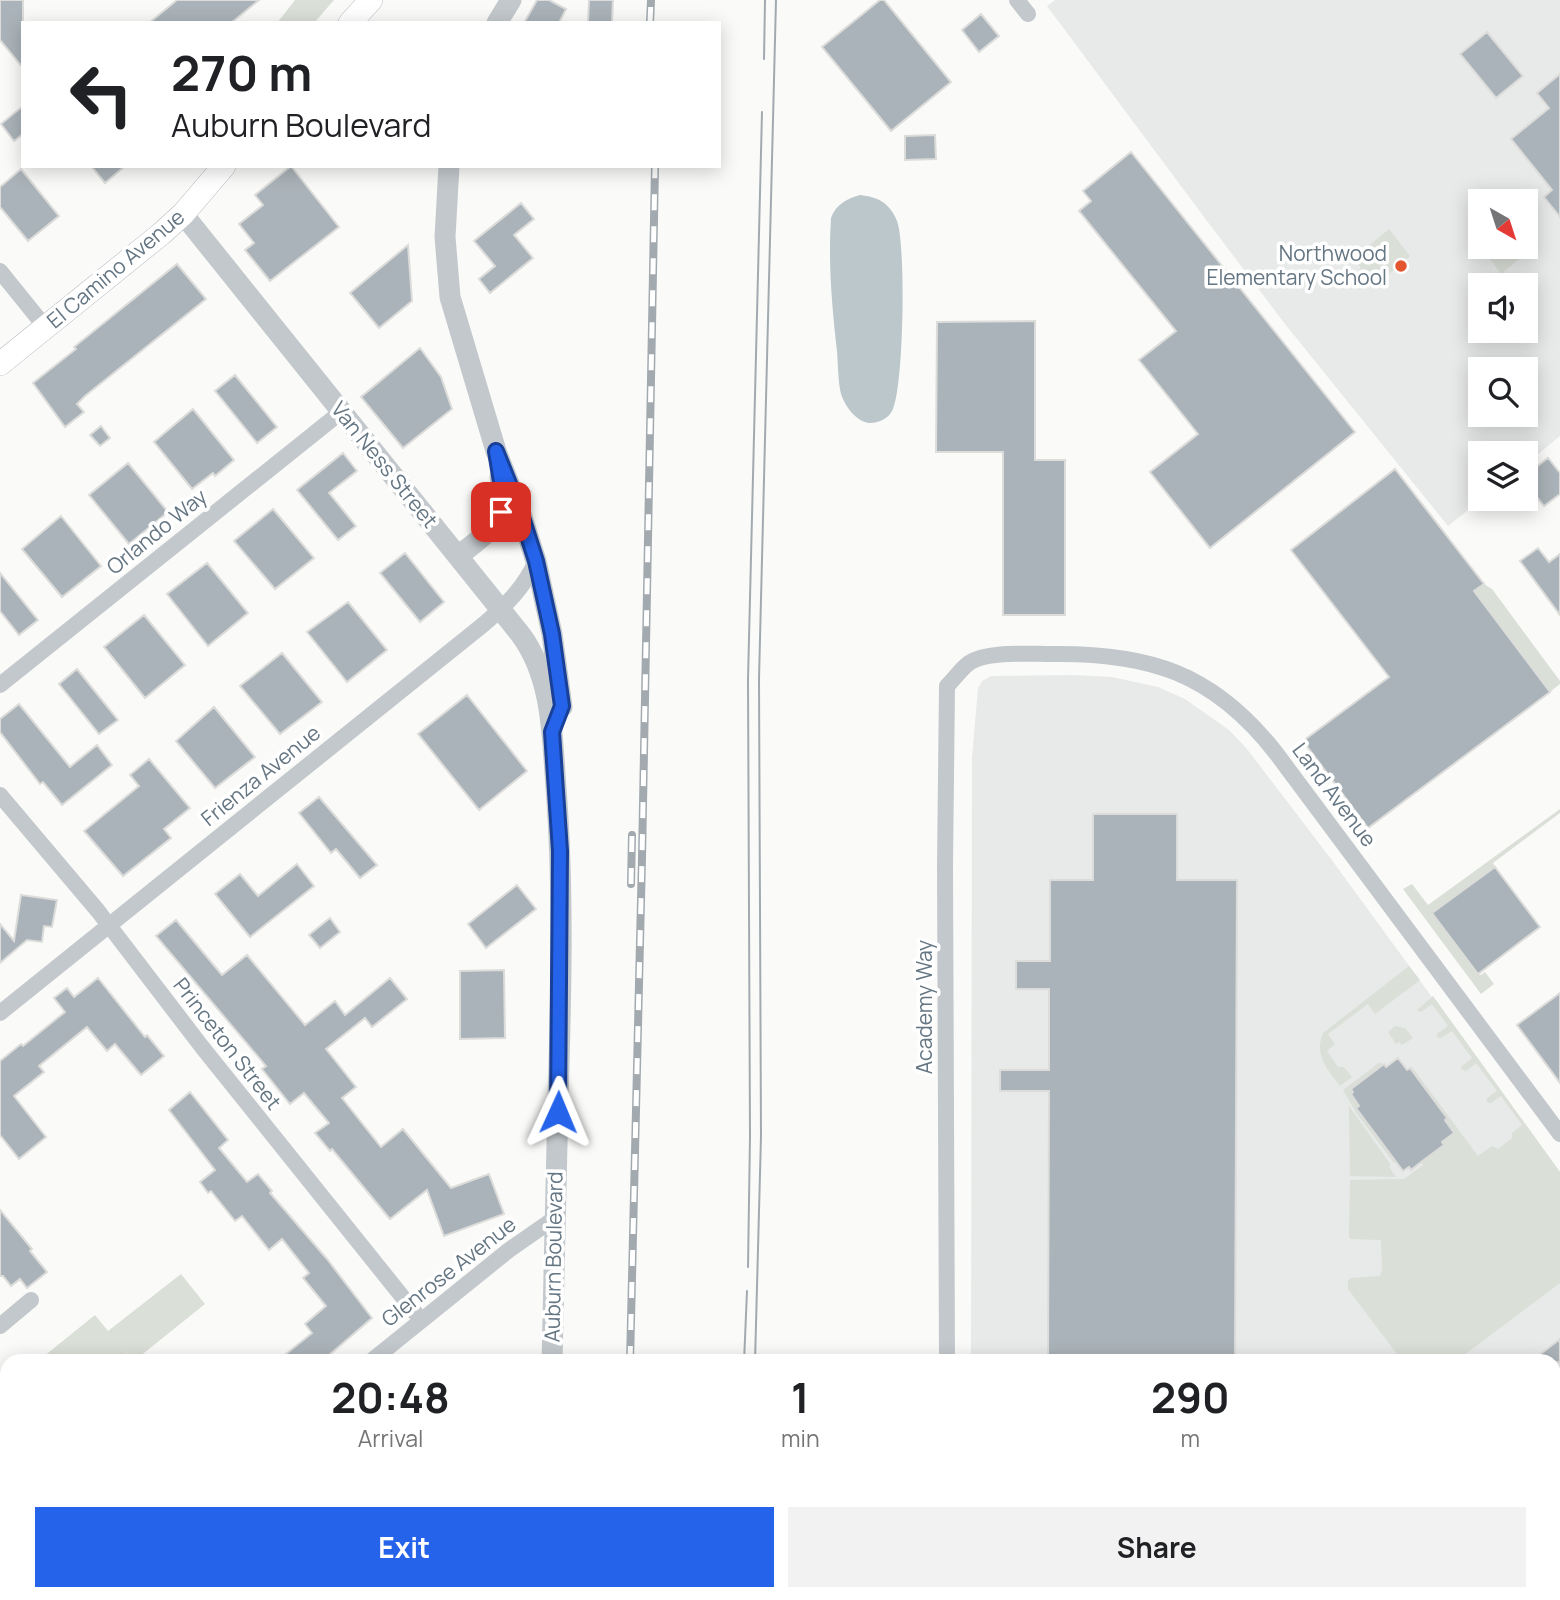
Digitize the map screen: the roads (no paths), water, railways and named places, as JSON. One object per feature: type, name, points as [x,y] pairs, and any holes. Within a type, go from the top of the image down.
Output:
[{"type":"main road","points":[[352,21],[371,0]]},
{"type":"main road","name":"El Camino Avenue","points":[[0,364],[183,214],[222,168]]},
{"type":"street","points":[[498,21],[511,0]]},
{"type":"street","points":[[1017,0],[1028,14]]},
{"type":"street","name":"Auburn Boulevard","points":[[449,168],[445,237],[450,297],[496,451],[536,561],[549,616],[562,706],[552,732],[560,851],[561,925],[552,1354]]},
{"type":"street","name":"Van Ness Street","points":[[183,214],[530,647],[544,684],[552,732]]},
{"type":"street","points":[[0,271],[46,328]]},
{"type":"street","name":"Orlando Way","points":[[0,685],[341,412]]},
{"type":"street","name":"Auburn Boulevard","points":[[458,556],[492,527],[501,512],[503,494],[496,451]]},
{"type":"street","name":"Frienza Avenue","points":[[0,1013],[501,610],[524,585],[536,561]]},
{"type":"street","name":"Land Avenue","points":[[970,662],[993,656],[1016,655],[1101,654],[1129,658],[1176,671],[1233,706],[1249,720],[1276,753],[1560,1134]]},
{"type":"street","name":"Academy Way","points":[[947,1354],[947,686],[970,662]]},
{"type":"street","name":"Princeton Street","points":[[0,795],[109,926],[202,1047],[421,1320]]},
{"type":"street","name":"Glenrose Avenue","points":[[380,1354],[509,1250],[555,1218]]},
{"type":"street","points":[[2,1318],[31,1300]]},
{"type":"tram line","points":[[764,59],[765,0]]},
{"type":"tram line","points":[[755,1354],[761,1136],[759,679],[776,0]]},
{"type":"tram line","points":[[748,1267],[748,679],[762,112]]},
{"type":"tram line","points":[[744,1354],[747,1291]]},
{"type":"railway","points":[[650,21],[651,0]]},
{"type":"railway","points":[[630,1354],[655,168]]},
{"type":"railway","points":[[631,884],[632,835]]},
{"type":"place","name":"Northwood Elementary School","points":[[1401,266]]}]
